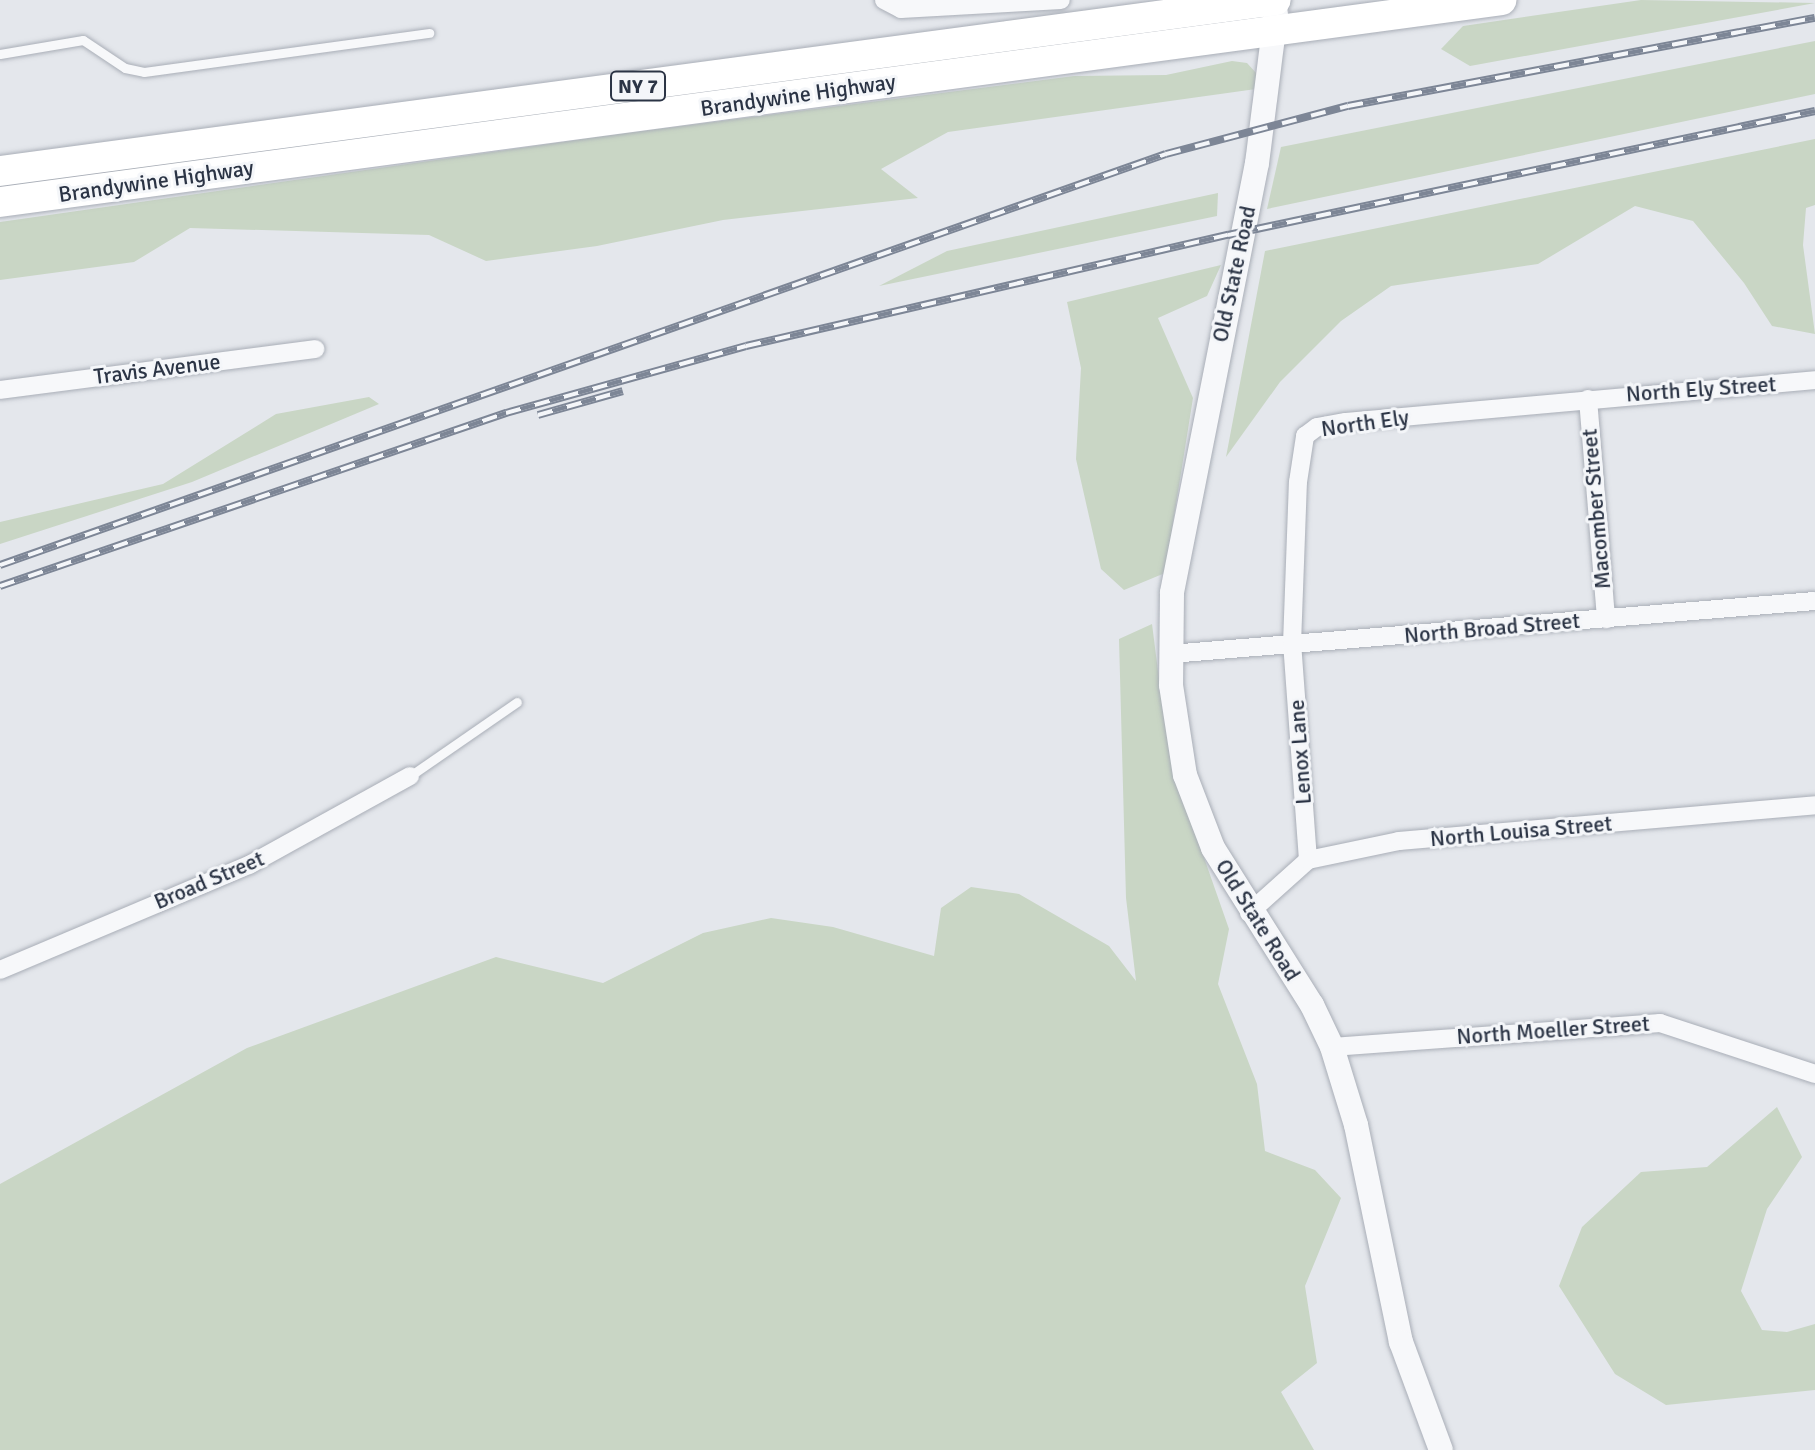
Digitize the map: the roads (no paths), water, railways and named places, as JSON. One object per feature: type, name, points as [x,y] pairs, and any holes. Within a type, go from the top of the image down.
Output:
[{"type":"main road","name":"Brandywine Highway","points":[[0,171],[1276,0]]},
{"type":"main road","name":"Brandywine Highway","points":[[0,202],[1501,0]]},
{"type":"street","points":[[884,0],[901,9],[1057,0]]},
{"type":"street","name":"Old State Road","points":[[1276,0],[1276,32],[1264,126],[1172,593],[1170,654],[1185,775],[1213,848],[1249,913],[1312,1005],[1332,1047],[1356,1125],[1401,1342],[1441,1450]]},
{"type":"street","name":"Travis Avenue","points":[[0,390],[315,349]]},
{"type":"street","name":"North Ely Street","points":[[1588,399],[1815,380]]},
{"type":"street","name":"Macomber Street","points":[[1588,399],[1606,619]]},
{"type":"street","name":"North Ely","points":[[1292,644],[1298,482],[1305,436],[1317,427],[1346,422],[1588,399]]},
{"type":"street","name":"North Broad Street","points":[[1170,654],[1815,601]]},
{"type":"street","name":"Lenox Lane","points":[[1292,644],[1308,860]]},
{"type":"street","name":"Broad Street","points":[[0,970],[263,859],[410,776]]},
{"type":"street","name":"North Louisa Street","points":[[1308,860],[1399,841],[1815,805]]},
{"type":"street","points":[[1249,913],[1308,860]]},
{"type":"street","name":"North Moeller Street","points":[[1332,1047],[1660,1023],[1815,1074]]},
{"type":"lane","points":[[0,54],[83,40],[125,68],[144,72],[429,33]]},
{"type":"lane","points":[[410,776],[517,702]]},
{"type":"railway","points":[[0,565],[1166,154],[1348,106],[1815,18]]},
{"type":"railway","points":[[0,586],[506,413],[746,346],[1228,235],[1815,111]]},
{"type":"railway","points":[[538,415],[623,391]]}]
